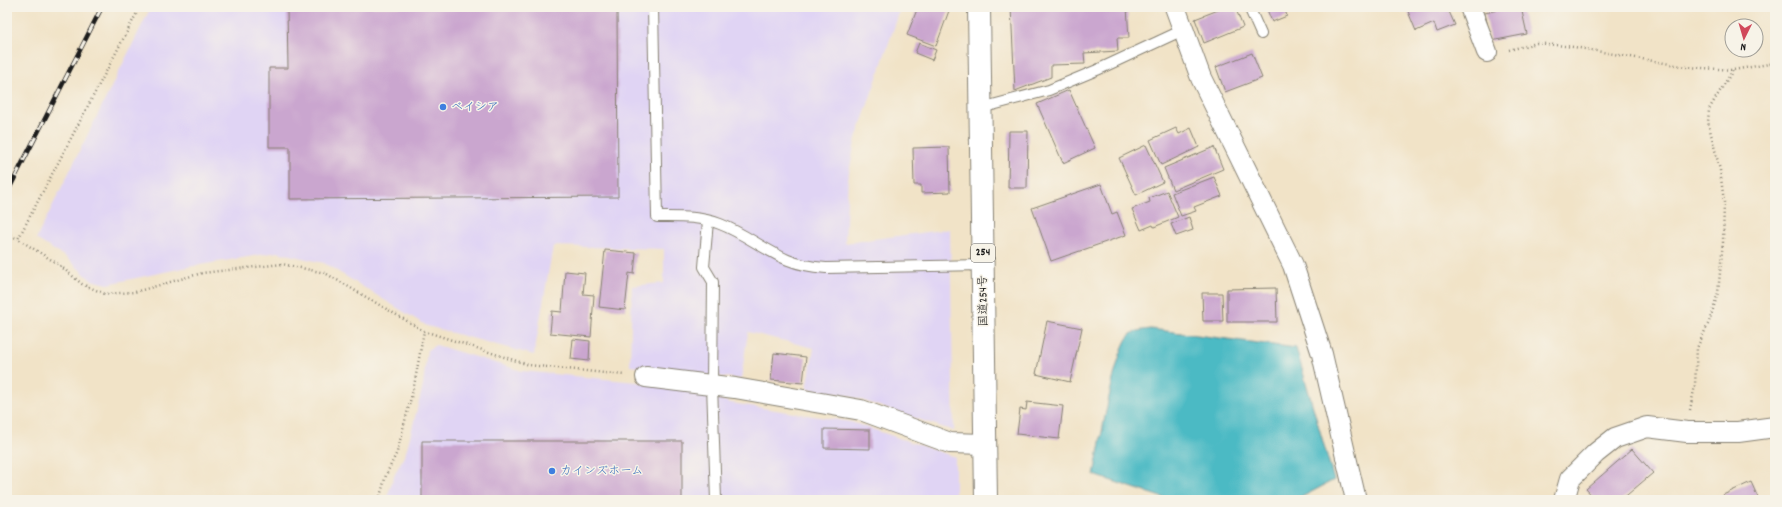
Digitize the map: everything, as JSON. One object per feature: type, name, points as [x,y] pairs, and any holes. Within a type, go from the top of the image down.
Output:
[{"type":"highway","name":"国道254号","points":[[979,7],[986,500]]},
{"type":"street","points":[[1175,7],[1201,78],[1293,265],[1322,354],[1356,500]]},
{"type":"street","points":[[1470,7],[1488,52]]},
{"type":"street","points":[[646,377],[712,385],[861,410],[950,443],[986,444]]},
{"type":"street","points":[[1564,500],[1570,479],[1596,453],[1615,438],[1647,427],[1686,432],[1738,432],[1775,427]]},
{"type":"lane","points":[[653,7],[657,217],[694,217],[708,221],[734,230],[787,260],[807,266],[826,268],[983,265]]},
{"type":"lane","points":[[1249,7],[1261,34]]},
{"type":"lane","points":[[981,108],[1049,90],[1097,70],[1183,30]]},
{"type":"lane","points":[[708,221],[704,267],[713,282],[712,385],[716,500]]},
{"type":"path","points":[[18,239],[140,7]]},
{"type":"path","points":[[1488,52],[1497,53],[1537,43],[1574,46],[1687,67],[1733,70],[1775,63]]},
{"type":"path","points":[[1686,432],[1695,385],[1697,348],[1709,322],[1718,293],[1723,242],[1724,202],[1720,170],[1708,122],[1709,109],[1733,70]]},
{"type":"path","points":[[7,234],[18,239],[58,264],[82,284],[105,294],[135,292],[202,273],[282,264],[325,273],[424,331],[529,365],[646,377]]},
{"type":"path","points":[[379,500],[386,475],[397,452],[414,386],[424,331]]},
{"type":"shaded area","points":[[151,7],[901,7],[855,142],[848,178],[845,243],[950,229],[954,431],[846,395],[807,389],[814,348],[748,332],[741,379],[630,366],[632,286],[664,283],[664,249],[553,246],[534,355],[427,326],[324,263],[277,252],[188,267],[108,284],[91,280],[67,258],[36,239]]},
{"type":"shaded area","points":[[436,345],[522,371],[677,386],[731,403],[851,422],[955,457],[955,500],[386,500],[394,476],[406,452],[423,386],[427,350]]},
{"type":"water","points":[[1151,329],[1296,348],[1334,480],[1296,500],[1170,500],[1094,475],[1108,400],[1119,357],[1125,342],[1131,334],[1141,330]]},
{"type":"building","name":"ベイシア","points":[[287,7],[617,7],[618,197],[290,199],[290,147],[269,147],[269,68],[288,68]]},
{"type":"building","points":[[918,7],[950,8],[936,46],[907,35]]},
{"type":"building","points":[[1011,7],[1127,7],[1129,38],[1117,38],[1118,51],[1084,53],[1085,64],[1051,65],[1051,77],[1015,91]]},
{"type":"building","points":[[1226,7],[1235,7],[1243,27],[1204,43],[1195,19]]},
{"type":"building","points":[[1266,7],[1292,7],[1285,10],[1287,16],[1272,22]]},
{"type":"building","points":[[1413,7],[1447,7],[1455,25],[1437,32],[1434,23],[1416,31],[1407,9]]},
{"type":"building","points":[[1496,7],[1521,7],[1527,34],[1491,41],[1485,13],[1497,10]]},
{"type":"building","points":[[919,43],[936,50],[932,60],[915,53]]},
{"type":"building","points":[[1252,53],[1262,78],[1225,92],[1216,67]]},
{"type":"building","points":[[1069,90],[1095,148],[1063,163],[1037,104]]},
{"type":"building","points":[[1176,128],[1179,134],[1191,128],[1199,147],[1161,165],[1150,140]]},
{"type":"building","points":[[1009,131],[1028,131],[1027,188],[1008,188]]},
{"type":"building","points":[[1146,145],[1163,182],[1136,195],[1119,158]]},
{"type":"building","points":[[949,147],[950,192],[921,193],[921,185],[914,185],[913,148]]},
{"type":"building","points":[[1214,147],[1223,169],[1173,190],[1164,168]]},
{"type":"building","points":[[1214,177],[1222,196],[1194,207],[1196,211],[1181,216],[1172,193]]},
{"type":"building","points":[[1101,184],[1112,214],[1117,212],[1126,235],[1051,261],[1032,208]]},
{"type":"building","points":[[1167,191],[1178,217],[1154,227],[1153,225],[1141,230],[1132,209],[1150,202],[1149,198]]},
{"type":"building","points":[[1189,217],[1193,230],[1176,236],[1171,224]]},
{"type":"building","points":[[605,250],[636,253],[634,274],[629,273],[625,310],[599,307]]},
{"type":"building","points":[[565,271],[585,273],[583,294],[594,295],[591,337],[550,333],[552,311],[562,312]]},
{"type":"building","points":[[1276,288],[1277,322],[1227,322],[1227,289]]},
{"type":"building","points":[[1202,293],[1222,293],[1223,321],[1203,321]]},
{"type":"building","points":[[1047,321],[1082,328],[1070,382],[1036,374]]},
{"type":"building","points":[[573,339],[590,341],[589,361],[571,359]]},
{"type":"building","points":[[774,353],[806,357],[803,383],[771,380]]},
{"type":"building","points":[[1027,402],[1063,406],[1059,439],[1017,434],[1020,409],[1026,410]]},
{"type":"building","points":[[824,429],[870,430],[870,449],[824,448]]},
{"type":"building","name":"カインズホーム","points":[[422,441],[682,441],[682,500],[422,500]]},
{"type":"building","points":[[1632,449],[1653,473],[1621,500],[1596,500],[1586,489]]},
{"type":"building","points":[[1751,482],[1759,500],[1725,500],[1723,495]]},
{"type":"railway","points":[[7,193],[102,7]]},
{"type":"place","name":"ベイシア","points":[[443,107]]},
{"type":"place","name":"カインズホーム","points":[[552,471]]}]
